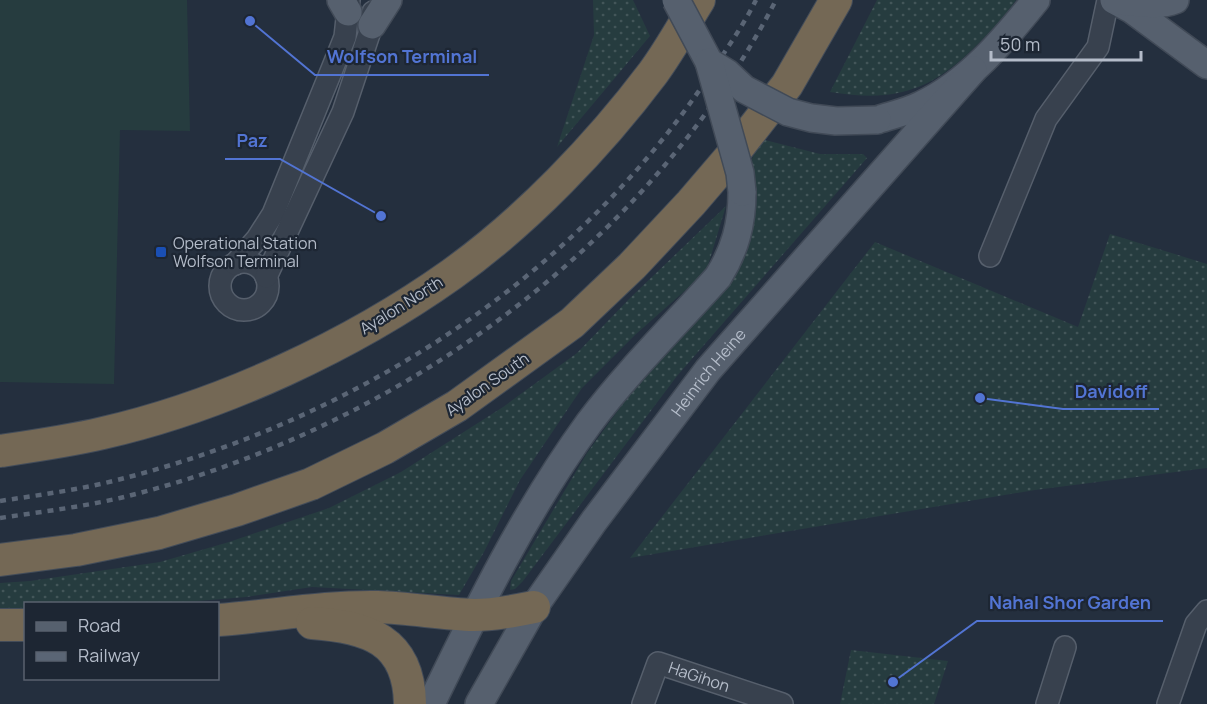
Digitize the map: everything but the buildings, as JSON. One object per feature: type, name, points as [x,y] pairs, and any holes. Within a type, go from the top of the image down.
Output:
[{"type":"highway","name":"Ayalon North","points":[[0,451],[104,433],[164,416],[231,393],[333,346],[385,317],[452,274],[498,237],[565,176],[615,121],[655,71],[699,0]]},
{"type":"highway","name":"Ayalon South","points":[[0,560],[76,550],[149,535],[237,510],[311,484],[385,448],[457,406],[572,323],[632,266],[684,211],[734,154],[787,86],[836,0]]},
{"type":"highway","points":[[231,619],[305,610],[347,608],[379,607],[475,615],[534,607]]},
{"type":"highway","points":[[231,619],[326,624],[369,633],[395,653],[406,677],[410,704]]},
{"type":"highway","points":[[0,625],[24,625]]},
{"type":"main road","points":[[373,13],[388,0]]},
{"type":"main road","points":[[431,704],[517,533],[558,466],[651,350],[718,277],[736,243],[742,216],[740,173],[710,62],[676,0]]},
{"type":"main road","points":[[710,62],[727,73],[744,89],[788,111],[811,118],[836,121],[877,120],[920,106],[947,91],[973,70],[1030,8],[1051,0]]},
{"type":"main road","points":[[1115,0],[1148,3],[1175,0]]},
{"type":"main road","points":[[1115,0],[1163,31],[1207,65]]},
{"type":"main road","name":"Heinrich Heine","points":[[479,704],[534,607],[594,521],[708,370],[973,70]]},
{"type":"street","points":[[990,256],[1046,119],[1098,47],[1108,0]]},
{"type":"street","points":[[346,4],[341,47],[273,214],[257,240],[235,264],[224,272],[220,286],[223,297],[234,308],[242,310],[257,306],[267,293],[266,277],[343,112],[373,13]]},
{"type":"street","points":[[235,264],[250,263],[262,271],[266,277]]},
{"type":"street","points":[[1168,704],[1196,624],[1207,611]]},
{"type":"street","points":[[1047,704],[1065,647]]},
{"type":"street","name":"HaGihon","points":[[643,704],[658,663],[782,704]]},
{"type":"green space","points":[[0,0],[187,0],[190,131],[120,130],[114,384],[0,382]]},
{"type":"green space","points":[[593,0],[633,0],[650,36],[557,147],[594,35]]},
{"type":"green space","points":[[877,0],[1016,0],[980,42],[946,72],[930,82],[895,94],[875,96],[830,92]]},
{"type":"green space","points":[[761,139],[820,154],[863,154],[867,158],[677,376],[523,581],[515,589],[510,590],[511,581],[587,453],[632,391],[743,261],[757,197],[749,165]]},
{"type":"green space","points":[[726,206],[706,272],[635,335],[582,388],[520,480],[484,552],[459,595],[312,587],[246,597],[186,602],[24,602],[24,611],[0,611],[0,583],[30,581],[160,562],[229,542],[329,508],[401,472],[503,407],[577,353],[630,298]]},
{"type":"green space","points":[[1110,234],[1207,264],[1207,468],[1035,490],[630,558],[875,242],[1078,327]]},
{"type":"green space","points":[[851,650],[948,661],[934,704],[840,704]]},
{"type":"railway","points":[[0,501],[102,484],[208,453],[295,418],[380,376],[460,326],[536,269],[605,204],[667,133],[726,49],[756,0]]},
{"type":"railway","points":[[0,518],[120,498],[221,468],[319,428],[413,377],[501,318],[583,250],[657,174],[722,90],[776,0]]},
{"type":"place","name":"Wolfson Terminal","points":[[250,21]]},
{"type":"place","name":"Paz","points":[[381,216]]},
{"type":"place","name":"Operational Station Wolfson Terminal","points":[[161,252]]},
{"type":"place","name":"Davidoff","points":[[980,398]]},
{"type":"place","name":"Nahal Shor Garden","points":[[893,682]]}]
